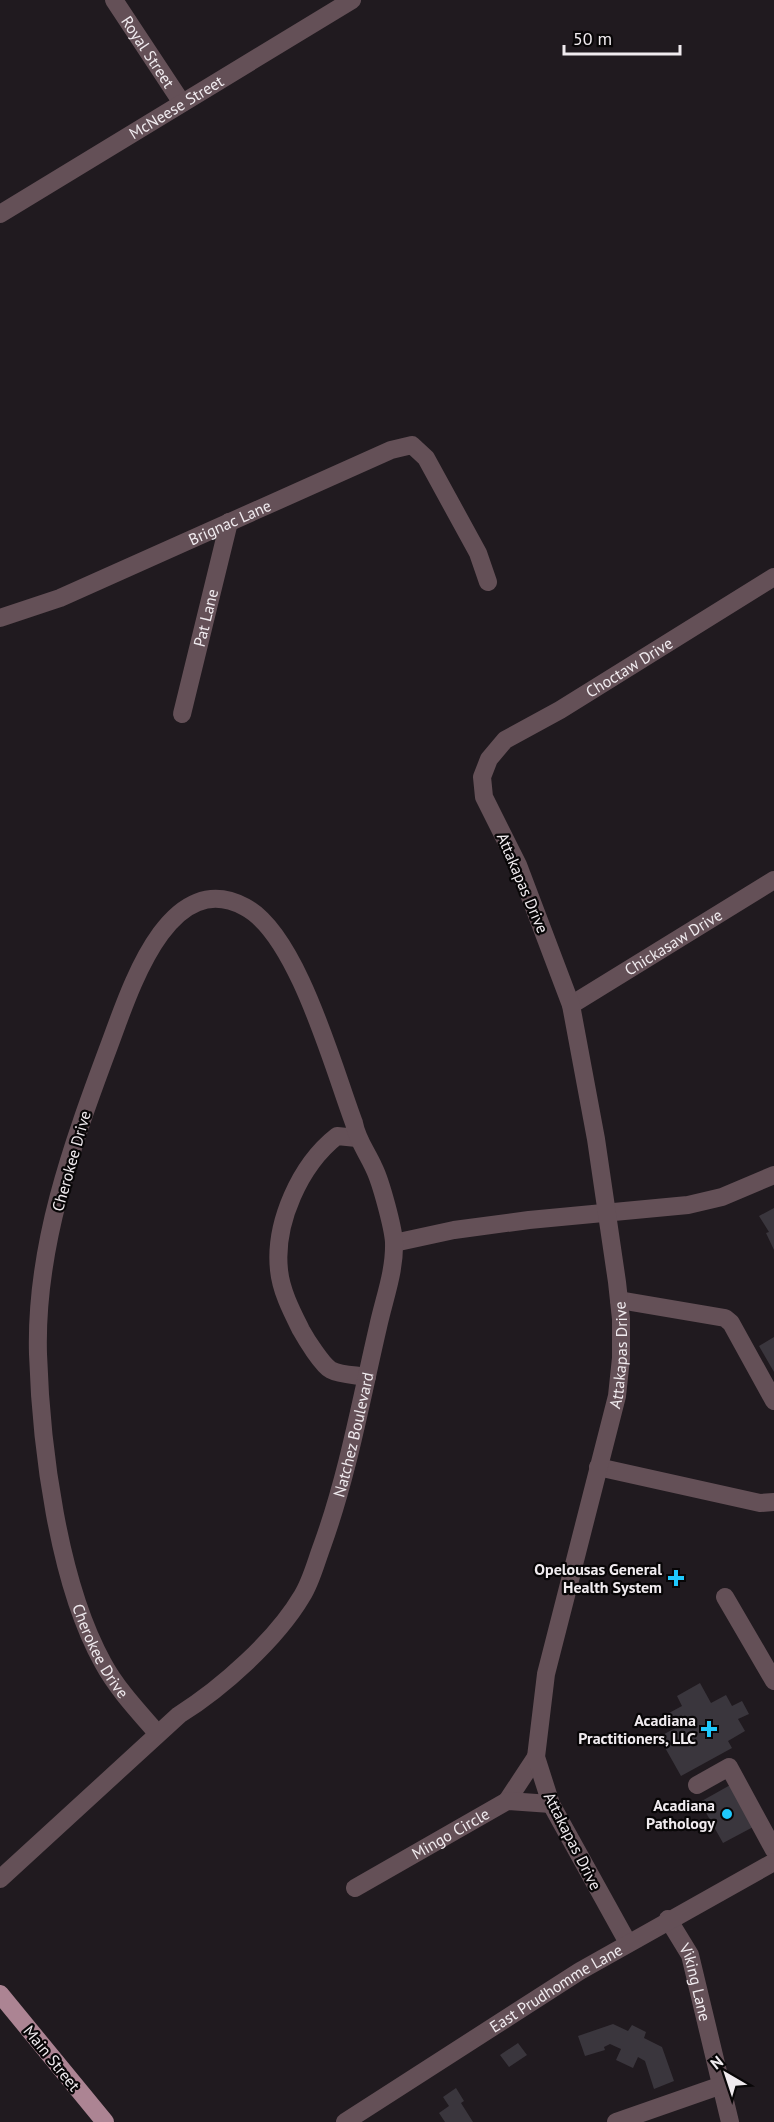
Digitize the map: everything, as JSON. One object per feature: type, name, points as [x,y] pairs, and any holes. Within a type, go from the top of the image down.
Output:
[{"type":"main road","name":"Main Street","points":[[0,1994],[105,2122]]},
{"type":"street","name":"Royal Street","points":[[114,0],[182,103]]},
{"type":"street","name":"McNeese Street","points":[[0,214],[146,128],[182,103],[352,0]]},
{"type":"street","name":"Brignac Lane","points":[[0,618],[60,598],[391,450],[412,445],[426,458],[478,553],[488,582]]},
{"type":"street","name":"Pat Lane","points":[[182,714],[229,522]]},
{"type":"street","name":"Choctaw Drive","points":[[489,759],[505,740],[560,710],[774,577]]},
{"type":"street","name":"Attakapas Drive","points":[[489,759],[482,777],[484,797],[518,865],[571,1005],[619,1300],[621,1358],[617,1396],[546,1674],[536,1757],[551,1804],[628,1943]]},
{"type":"street","name":"Chickasaw Drive","points":[[571,1005],[774,879]]},
{"type":"street","name":"Cherokee Drive","points":[[158,1734],[104,1665],[87,1631],[74,1595],[61,1540],[46,1445],[38,1341],[39,1313],[50,1237],[79,1126],[132,983],[149,948],[173,918],[189,907],[208,901],[227,900],[244,906],[273,930],[300,980],[354,1123],[357,1138],[375,1170],[394,1243]]},
{"type":"street","points":[[357,1138],[337,1136],[321,1148],[292,1197],[280,1233],[279,1271],[298,1324],[307,1341],[330,1370],[367,1377]]},
{"type":"street","points":[[394,1243],[454,1230],[688,1205],[722,1197],[774,1175]]},
{"type":"street","name":"Natchez Boulevard","points":[[0,1879],[158,1734],[240,1666],[281,1626],[304,1595],[337,1505],[388,1291],[394,1243]]},
{"type":"street","points":[[619,1300],[725,1318],[774,1401]]},
{"type":"street","points":[[598,1467],[760,1503],[774,1502]]},
{"type":"street","points":[[725,1597],[774,1681]]},
{"type":"street","points":[[507,1801],[536,1757]]},
{"type":"street","points":[[697,1785],[729,1767],[774,1850]]},
{"type":"street","name":"Mingo Circle","points":[[355,1888],[507,1801],[551,1804]]},
{"type":"street","name":"East Prudhomme Lane","points":[[345,2122],[532,2001],[668,1919],[774,1862]]},
{"type":"street","name":"Viking Lane","points":[[668,1919],[690,1955],[730,2122]]},
{"type":"street","points":[[616,2122],[722,2085]]},
{"type":"building","points":[[774,1208],[774,1250],[766,1233],[769,1232],[759,1216]]},
{"type":"building","points":[[774,1337],[774,1372],[759,1346]]},
{"type":"building","name":"Acadiana Practitioners, LLC","points":[[700,1683],[711,1703],[726,1695],[732,1706],[742,1701],[749,1714],[738,1719],[745,1731],[728,1741],[732,1748],[681,1776],[659,1737],[677,1727],[669,1713],[682,1706],[677,1696]]},
{"type":"building","name":"Acadiana Pathology","points":[[732,1784],[755,1826],[723,1843],[700,1802]]},
{"type":"building","points":[[613,2024],[628,2031],[632,2025],[646,2032],[644,2038],[662,2047],[674,2081],[654,2089],[645,2061],[638,2057],[633,2068],[616,2060],[621,2049],[610,2044],[604,2047],[605,2050],[585,2056],[578,2036]]},
{"type":"building","points":[[518,2043],[527,2055],[509,2067],[500,2055]]},
{"type":"building","points":[[456,2088],[464,2101],[461,2103],[473,2122],[445,2122],[439,2113],[449,2106],[443,2097]]},
{"type":"place","name":"Opelousas General Health System","points":[[676,1578]]},
{"type":"place","name":"Acadiana Practitioners, LLC","points":[[709,1729]]},
{"type":"place","name":"Acadiana Pathology","points":[[727,1814]]}]
